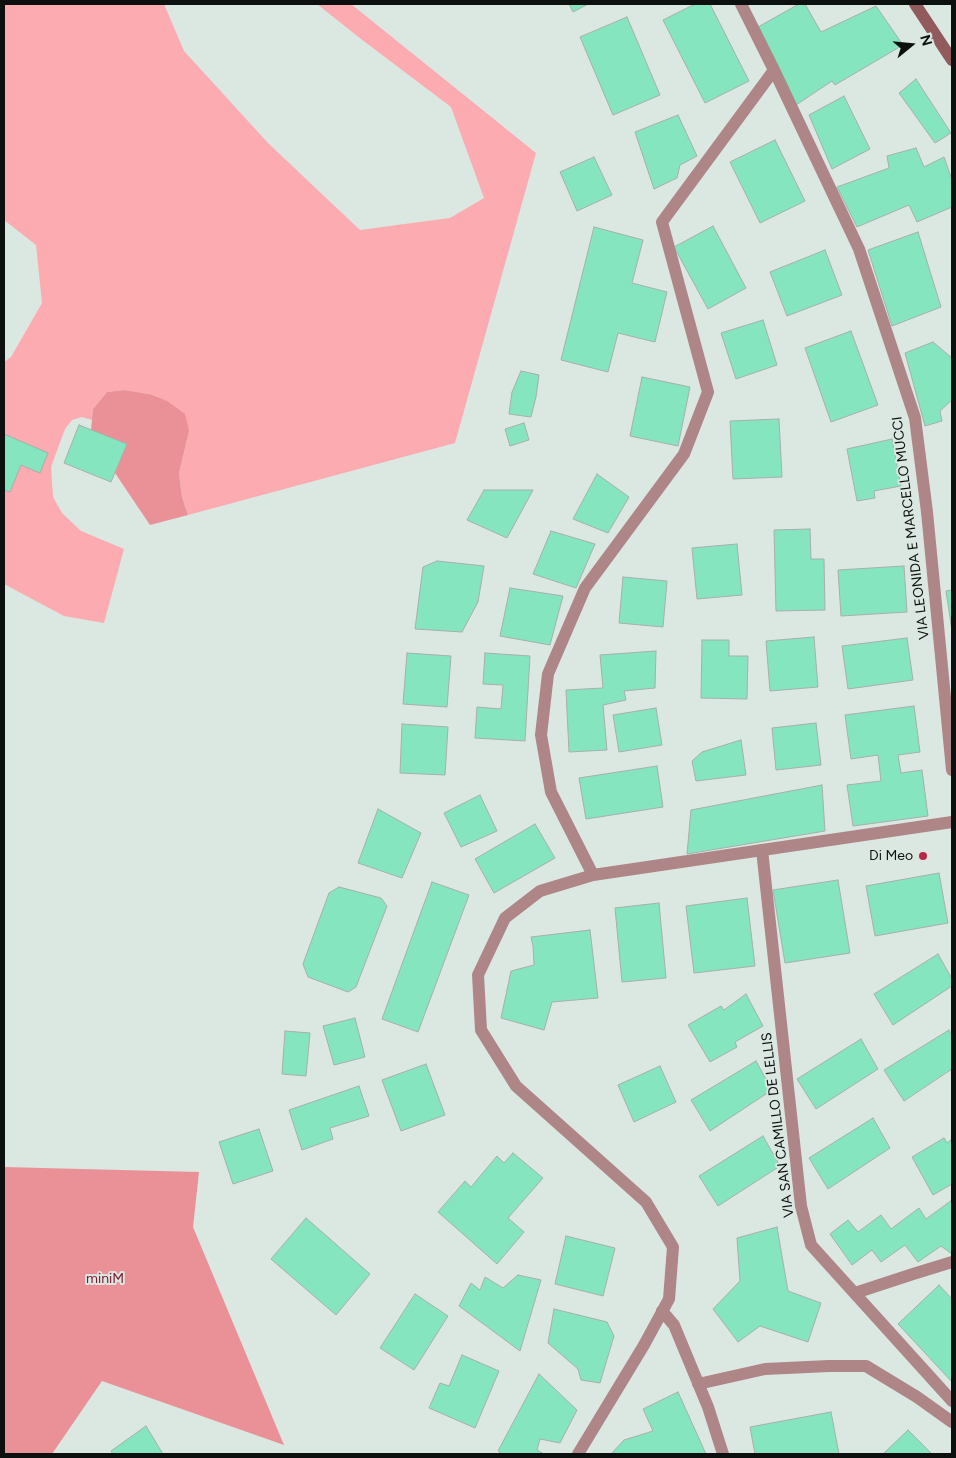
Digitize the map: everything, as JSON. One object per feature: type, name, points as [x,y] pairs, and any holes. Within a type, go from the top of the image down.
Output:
[{"type":"main road","points":[[915,4],[952,60]]},
{"type":"street","name":"VIA LEONIDA E MARCELLO MUCCI","points":[[741,4],[859,249],[915,418],[927,512],[952,770]]},
{"type":"street","points":[[594,875],[551,792],[541,735],[548,674],[585,588],[684,454],[708,392],[662,222],[774,70]]},
{"type":"street","points":[[578,1454],[644,1345],[669,1299],[673,1247],[646,1202],[516,1086],[481,1030],[478,975],[505,918],[540,891],[594,875],[952,822]]},
{"type":"street","name":"VIA SAN CAMILLO DE LELLIS","points":[[762,850],[801,1206],[811,1245],[952,1401]]},
{"type":"street","points":[[855,1293],[952,1262]]},
{"type":"street","points":[[662,1311],[674,1325],[708,1407],[724,1454]]},
{"type":"street","points":[[698,1384],[765,1369],[866,1366],[917,1397],[952,1422]]},
{"type":"shaded area","points":[[4,4],[164,4],[184,51],[268,143],[360,230],[450,218],[484,198],[451,107],[317,4],[351,4],[536,153],[455,443],[188,515],[182,497],[179,473],[189,431],[149,394],[124,390],[107,392],[93,409],[92,420],[82,417],[72,420],[65,429],[51,467],[53,497],[62,513],[81,531],[124,549],[104,623],[64,616],[4,584],[4,362],[11,357],[42,303],[36,245],[4,220]]},
{"type":"green space","points":[[124,390],[149,394],[167,401],[185,414],[189,431],[179,473],[182,497],[188,515],[150,525],[115,473],[126,444],[91,430],[93,409],[107,392]]},
{"type":"green space","name":"miniM","points":[[4,1167],[199,1172],[193,1227],[284,1445],[102,1381],[52,1454],[4,1454]]},
{"type":"building","points":[[569,4],[588,4],[573,12]]},
{"type":"building","points":[[695,4],[710,4],[749,81],[705,103],[663,20]]},
{"type":"building","points":[[799,4],[805,4],[821,32],[876,6],[903,45],[835,85],[832,81],[796,105],[758,27]]},
{"type":"building","points":[[627,17],[660,95],[613,115],[580,37]]},
{"type":"building","points":[[916,79],[951,133],[935,143],[899,93]]},
{"type":"building","points":[[844,96],[870,149],[832,169],[809,115]]},
{"type":"building","points":[[678,115],[697,156],[680,165],[677,178],[654,189],[635,132]]},
{"type":"building","points":[[775,140],[805,201],[760,223],[730,162]]},
{"type":"building","points":[[916,148],[924,167],[944,157],[952,180],[952,207],[917,222],[909,205],[857,227],[837,187],[889,168],[887,156]]},
{"type":"building","points":[[594,157],[612,195],[577,211],[560,172]]},
{"type":"building","points":[[713,226],[746,288],[708,309],[674,247]]},
{"type":"building","points":[[594,227],[643,240],[632,283],[667,292],[655,342],[618,333],[608,372],[561,360]]},
{"type":"building","points":[[918,232],[941,307],[892,326],[868,250]]},
{"type":"building","points":[[825,250],[842,295],[787,316],[770,272]]},
{"type":"building","points":[[763,320],[777,365],[736,379],[721,333]]},
{"type":"building","points":[[851,331],[878,405],[831,422],[805,348]]},
{"type":"building","points":[[933,342],[952,358],[952,400],[940,411],[942,421],[925,426],[905,353]]},
{"type":"building","points":[[521,371],[539,375],[531,417],[509,414],[512,392]]},
{"type":"building","points":[[642,377],[690,387],[678,446],[630,436]]},
{"type":"building","points":[[779,419],[782,477],[733,479],[730,421]]},
{"type":"building","points":[[524,423],[529,440],[510,446],[505,429]]},
{"type":"building","points":[[79,425],[127,444],[111,482],[64,463]]},
{"type":"building","points":[[4,434],[48,453],[40,473],[21,465],[10,492],[4,490]]},
{"type":"building","points":[[892,439],[901,486],[874,491],[875,498],[857,501],[847,449]]},
{"type":"building","points":[[597,474],[629,497],[608,533],[573,519]]},
{"type":"building","points":[[484,490],[533,490],[507,538],[467,520]]},
{"type":"building","points":[[810,529],[811,559],[824,559],[825,610],[776,611],[774,530]]},
{"type":"building","points":[[551,531],[595,544],[576,588],[533,574]]},
{"type":"building","points":[[737,544],[742,595],[697,599],[692,548]]},
{"type":"building","points":[[437,561],[484,566],[478,602],[462,632],[415,629],[423,567]]},
{"type":"building","points":[[904,566],[907,612],[841,616],[838,570]]},
{"type":"building","points":[[623,577],[667,581],[663,627],[619,623]]},
{"type":"building","points":[[510,588],[563,596],[550,645],[500,636]]},
{"type":"building","points":[[952,590],[952,631],[946,591]]},
{"type":"building","points":[[814,637],[818,687],[770,691],[766,641]]},
{"type":"building","points":[[907,638],[913,680],[848,689],[842,646]]},
{"type":"building","points":[[702,640],[729,640],[729,656],[748,656],[747,699],[701,698]]},
{"type":"building","points":[[656,651],[655,688],[624,691],[626,700],[603,705],[607,750],[569,752],[566,690],[603,688],[600,655]]},
{"type":"building","points":[[407,653],[451,656],[447,707],[403,704]]},
{"type":"building","points":[[485,653],[530,656],[525,741],[475,738],[477,707],[501,709],[503,685],[483,684]]},
{"type":"building","points":[[914,706],[920,752],[898,755],[901,773],[922,770],[928,816],[853,826],[847,785],[881,781],[878,755],[851,759],[845,715]]},
{"type":"building","points":[[656,708],[662,745],[619,752],[613,715]]},
{"type":"building","points":[[816,723],[821,765],[776,770],[772,728]]},
{"type":"building","points":[[402,724],[448,727],[445,775],[400,773]]},
{"type":"building","points":[[741,740],[746,775],[696,781],[692,761],[702,752]]},
{"type":"building","points":[[657,766],[663,807],[586,819],[579,778]]},
{"type":"building","points":[[822,785],[825,831],[687,854],[691,810]]},
{"type":"building","points":[[480,795],[497,831],[461,847],[444,813]]},
{"type":"building","points":[[378,809],[421,833],[402,878],[358,863]]},
{"type":"building","points":[[535,824],[555,858],[494,893],[475,859]]},
{"type":"building","points":[[939,873],[948,923],[875,936],[866,886]]},
{"type":"building","points":[[838,880],[850,953],[785,963],[773,890]]},
{"type":"building","points":[[432,882],[469,895],[418,1032],[382,1019]]},
{"type":"building","points":[[339,887],[381,898],[387,906],[356,987],[348,992],[308,977],[303,964],[329,893]]},
{"type":"building","points":[[747,898],[755,966],[694,973],[686,906]]},
{"type":"building","points":[[659,903],[666,978],[622,982],[615,908]]},
{"type":"building","points":[[590,930],[598,998],[552,1002],[544,1030],[501,1018],[511,971],[534,965],[531,937]]},
{"type":"building","points":[[938,954],[952,979],[952,986],[893,1025],[874,994]]},
{"type":"building","points":[[746,994],[763,1026],[735,1042],[737,1047],[710,1062],[688,1025],[721,1006],[724,1010]]},
{"type":"building","points":[[355,1018],[365,1057],[334,1065],[323,1026]]},
{"type":"building","points":[[949,1030],[952,1036],[952,1069],[904,1101],[884,1070]]},
{"type":"building","points":[[285,1031],[310,1033],[306,1076],[282,1074]]},
{"type":"building","points":[[861,1039],[878,1069],[816,1109],[797,1079]]},
{"type":"building","points":[[756,1061],[772,1090],[710,1131],[691,1100]]},
{"type":"building","points":[[426,1064],[445,1115],[401,1131],[382,1080]]},
{"type":"building","points":[[660,1066],[676,1102],[634,1122],[618,1085]]},
{"type":"building","points":[[359,1086],[369,1116],[330,1128],[333,1139],[302,1150],[289,1110]]},
{"type":"building","points":[[873,1118],[890,1148],[828,1189],[809,1158]]},
{"type":"building","points":[[259,1129],[273,1171],[233,1184],[219,1142]]},
{"type":"building","points":[[763,1136],[780,1166],[718,1206],[699,1176]]},
{"type":"building","points":[[944,1138],[947,1143],[952,1139],[952,1184],[933,1195],[912,1157]]},
{"type":"building","points":[[513,1153],[543,1178],[508,1218],[524,1232],[497,1264],[438,1212],[465,1181],[471,1187],[497,1156],[504,1163]]},
{"type":"building","points":[[952,1200],[952,1254],[941,1246],[918,1262],[905,1245],[881,1262],[872,1250],[852,1265],[830,1234],[848,1220],[858,1232],[881,1215],[891,1229],[919,1208],[926,1219]]},
{"type":"building","points":[[306,1218],[370,1274],[336,1315],[271,1259]]},
{"type":"building","points":[[777,1227],[788,1291],[821,1303],[808,1342],[760,1326],[738,1342],[713,1309],[740,1281],[737,1238]]},
{"type":"building","points":[[566,1236],[615,1248],[603,1296],[555,1284]]},
{"type":"building","points":[[518,1275],[541,1280],[520,1351],[459,1306],[471,1283],[480,1290],[485,1277],[503,1288]]},
{"type":"building","points":[[939,1285],[952,1299],[952,1382],[898,1324]]},
{"type":"building","points":[[415,1294],[448,1316],[414,1370],[380,1348]]},
{"type":"building","points":[[554,1309],[607,1322],[614,1336],[600,1383],[581,1380],[578,1369],[548,1343]]},
{"type":"building","points":[[462,1355],[499,1371],[475,1428],[429,1408],[440,1383],[449,1386]]},
{"type":"building","points":[[539,1374],[577,1410],[560,1443],[540,1439],[537,1450],[544,1454],[502,1454],[498,1451]]},
{"type":"building","points":[[678,1392],[706,1454],[611,1454],[624,1440],[653,1431],[643,1409]]},
{"type":"building","points":[[831,1412],[839,1454],[755,1454],[750,1427]]},
{"type":"building","points":[[146,1426],[163,1454],[113,1454],[111,1451]]},
{"type":"building","points":[[908,1430],[932,1454],[883,1454]]},
{"type":"place","name":"Di Meo","points":[[923,856]]}]
